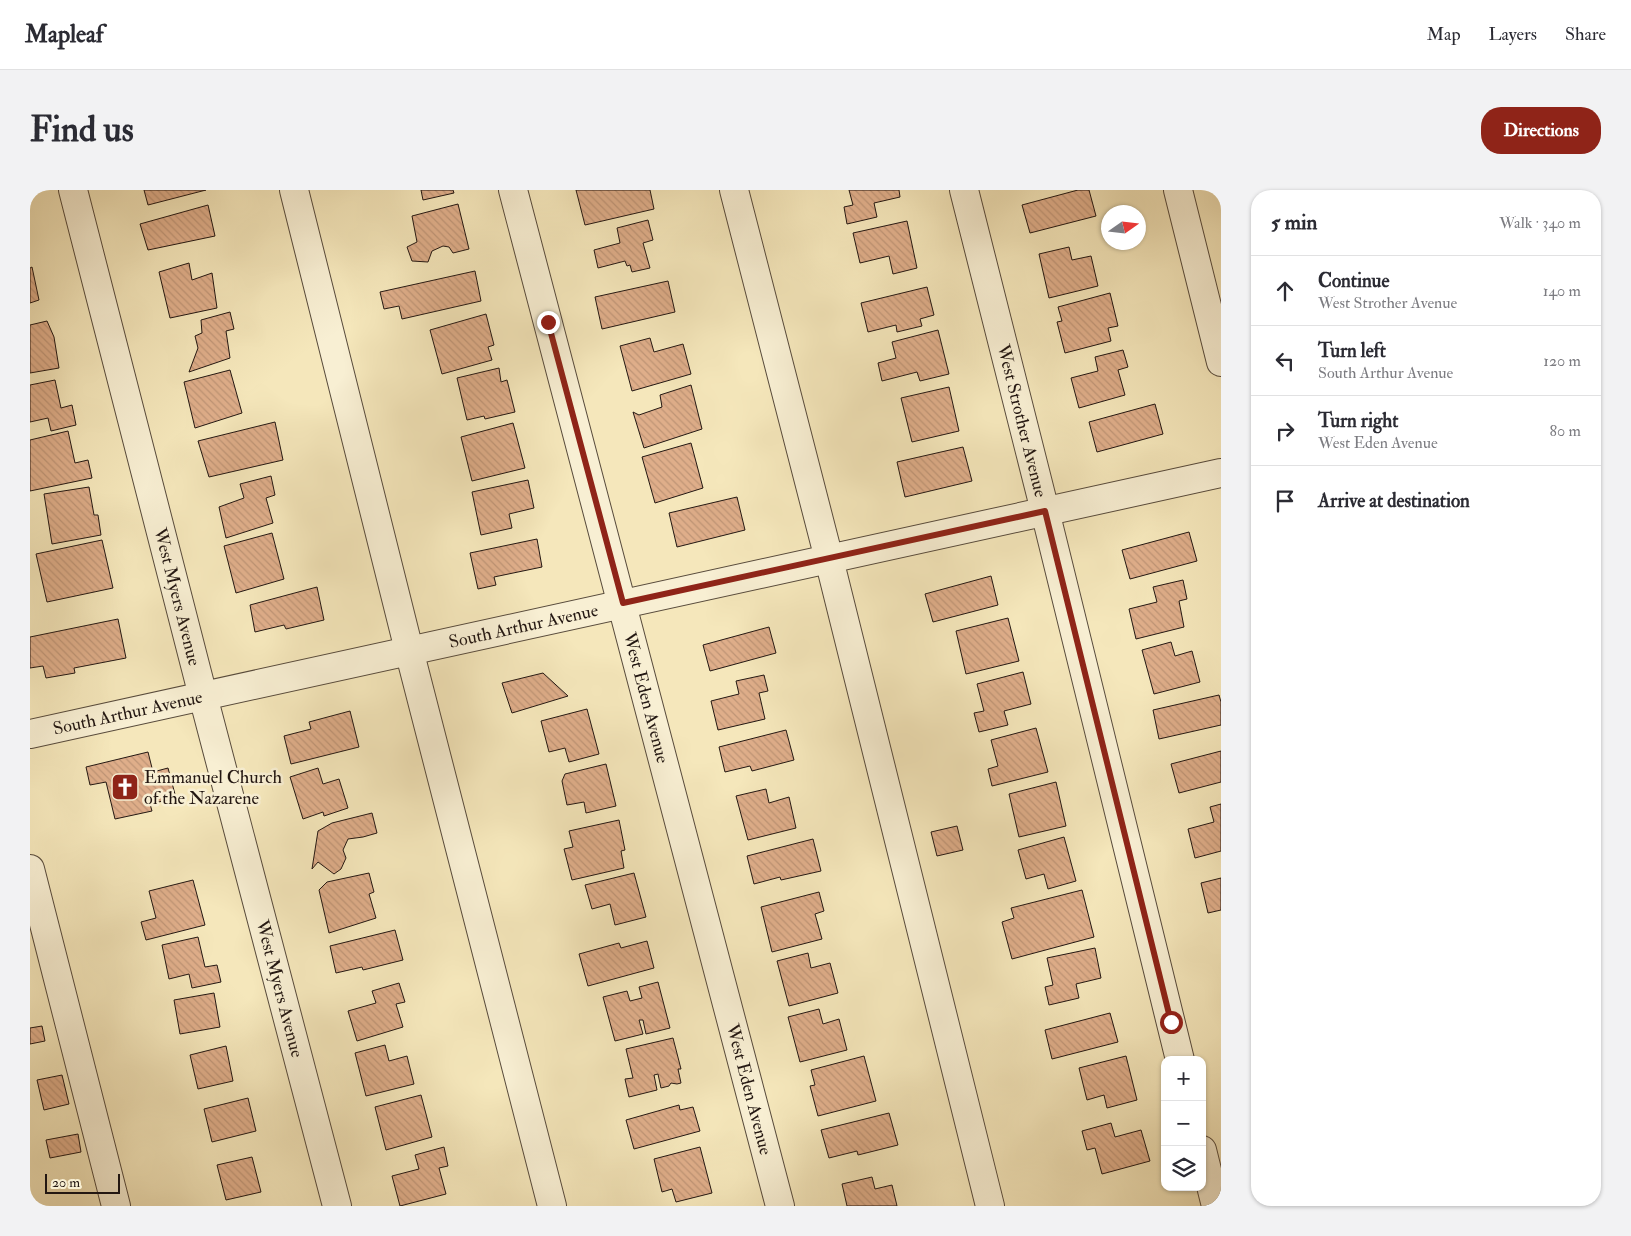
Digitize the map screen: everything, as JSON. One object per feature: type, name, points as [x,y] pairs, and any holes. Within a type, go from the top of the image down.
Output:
[{"type":"street","name":"West Myers Avenue","points":[[73,190],[337,1206]]},
{"type":"street","points":[[294,190],[409,650],[552,1206]]},
{"type":"street","name":"West Eden Avenue","points":[[513,190],[780,1206]]},
{"type":"street","points":[[734,190],[829,558],[990,1206]]},
{"type":"street","name":"West Strother Avenue","points":[[964,190],[1179,1056]]},
{"type":"street","points":[[1178,190],[1221,362]]},
{"type":"street","name":"South Arthur Avenue","points":[[30,734],[1221,472]]},
{"type":"street","points":[[30,869],[116,1206]]},
{"type":"street","points":[[1206,1166],[1216,1206]]},
{"type":"building","points":[[144,190],[206,190],[148,205]]},
{"type":"building","points":[[421,190],[453,190],[454,193],[423,200]]},
{"type":"building","points":[[576,190],[650,190],[654,209],[585,225]]},
{"type":"building","points":[[849,190],[899,190],[900,197],[874,203],[877,217],[847,224],[844,207],[853,205]]},
{"type":"building","points":[[1078,190],[1089,190],[1096,216],[1030,233],[1022,205]]},
{"type":"building","points":[[458,204],[469,249],[453,253],[449,247],[443,246],[432,251],[428,262],[412,261],[407,247],[417,242],[412,216]]},
{"type":"building","points":[[208,205],[215,236],[148,250],[140,224]]},
{"type":"building","points":[[648,220],[653,240],[643,243],[650,268],[632,272],[630,265],[627,266],[625,261],[598,268],[594,250],[620,243],[617,228]]},
{"type":"building","points":[[907,221],[917,268],[893,274],[889,256],[860,263],[853,233]]},
{"type":"building","points":[[1069,247],[1072,260],[1091,256],[1098,286],[1049,298],[1039,254]]},
{"type":"building","points":[[189,263],[192,280],[212,273],[217,308],[170,318],[159,272]]},
{"type":"building","points":[[32,267],[39,300],[30,303],[30,268]]},
{"type":"building","points":[[475,271],[481,301],[402,319],[399,306],[384,309],[380,292]]},
{"type":"building","points":[[668,281],[675,312],[602,329],[595,297]]},
{"type":"building","points":[[927,287],[934,315],[920,319],[922,326],[897,332],[896,325],[868,332],[861,303]]},
{"type":"building","points":[[1110,293],[1118,326],[1108,328],[1111,341],[1065,353],[1057,322],[1062,321],[1058,307]]},
{"type":"building","points":[[230,312],[234,329],[226,331],[230,358],[189,372],[198,348],[195,336],[202,333],[201,320]]},
{"type":"building","points":[[486,314],[494,345],[488,347],[492,360],[442,374],[430,330]]},
{"type":"building","points":[[47,321],[54,337],[59,368],[30,373],[30,325]]},
{"type":"building","points":[[938,330],[949,374],[920,381],[917,372],[882,381],[878,363],[896,358],[892,342]]},
{"type":"building","points":[[650,338],[654,352],[683,344],[691,374],[632,391],[620,346]]},
{"type":"building","points":[[1123,350],[1128,367],[1118,370],[1125,395],[1079,408],[1071,378],[1098,371],[1095,357]]},
{"type":"building","points":[[499,368],[501,382],[507,380],[515,412],[485,419],[484,416],[467,420],[457,378]]},
{"type":"building","points":[[230,370],[242,413],[195,428],[184,382]]},
{"type":"building","points":[[55,380],[61,408],[72,405],[76,425],[51,431],[48,418],[30,422],[30,385]]},
{"type":"building","points":[[691,385],[702,429],[644,448],[633,412],[639,415],[662,407],[660,395]]},
{"type":"building","points":[[949,387],[959,431],[912,442],[901,398]]},
{"type":"building","points":[[1155,404],[1163,434],[1097,452],[1089,422]]},
{"type":"building","points":[[275,422],[283,460],[209,477],[198,441]]},
{"type":"building","points":[[513,423],[525,468],[472,481],[461,437]]},
{"type":"building","points":[[68,431],[75,463],[88,460],[92,478],[30,491],[30,440]]},
{"type":"building","points":[[691,443],[703,488],[655,503],[642,457]]},
{"type":"building","points":[[963,447],[972,481],[905,497],[897,462]]},
{"type":"building","points":[[271,476],[275,495],[266,498],[273,523],[226,538],[219,507],[244,498],[240,484]]},
{"type":"building","points":[[528,480],[534,508],[509,514],[512,528],[481,535],[472,492]]},
{"type":"building","points":[[89,487],[94,515],[98,515],[101,535],[52,544],[44,494]]},
{"type":"building","points":[[737,497],[745,530],[677,547],[669,513]]},
{"type":"building","points":[[1189,532],[1197,561],[1130,579],[1122,550]]},
{"type":"building","points":[[272,533],[284,579],[236,593],[224,546]]},
{"type":"building","points":[[537,539],[542,567],[494,577],[496,585],[478,589],[470,553]]},
{"type":"building","points":[[102,540],[113,588],[47,602],[36,554]]},
{"type":"building","points":[[991,576],[998,605],[933,622],[925,594]]},
{"type":"building","points":[[1183,580],[1187,599],[1179,601],[1184,627],[1136,639],[1129,609],[1157,602],[1153,587]]},
{"type":"building","points":[[317,587],[324,620],[286,629],[284,625],[255,632],[250,605]]},
{"type":"building","points":[[1008,618],[1019,661],[966,674],[956,631]]},
{"type":"building","points":[[118,619],[126,658],[74,668],[75,673],[46,678],[43,666],[30,668],[30,637]]},
{"type":"building","points":[[769,627],[776,653],[710,671],[703,645]]},
{"type":"building","points":[[1171,642],[1175,656],[1192,651],[1200,682],[1154,694],[1142,650]]},
{"type":"building","points":[[1023,672],[1031,704],[1004,711],[1008,725],[979,732],[974,713],[984,711],[977,684]]},
{"type":"building","points":[[543,673],[568,696],[512,713],[502,683]]},
{"type":"building","points":[[764,675],[768,691],[759,693],[765,719],[718,730],[711,701],[739,694],[736,681]]},
{"type":"building","points":[[1219,695],[1221,702],[1221,725],[1159,739],[1153,710]]},
{"type":"building","points":[[587,709],[599,754],[569,762],[565,748],[549,752],[541,721]]},
{"type":"building","points":[[350,711],[359,747],[291,764],[284,736],[311,729],[309,722]]},
{"type":"building","points":[[1036,728],[1048,772],[992,786],[988,769],[998,766],[991,740]]},
{"type":"building","points":[[786,730],[794,760],[752,771],[750,766],[725,772],[719,747]]},
{"type":"building","points":[[1221,751],[1221,782],[1179,793],[1171,764]]},
{"type":"building","points":[[148,752],[153,772],[168,768],[176,798],[150,804],[152,811],[115,819],[106,782],[90,785],[86,767]]},
{"type":"building","points":[[606,764],[616,806],[586,813],[584,802],[567,805],[562,781],[565,774]]},
{"type":"building","points":[[318,768],[323,784],[339,779],[348,808],[324,816],[323,812],[303,819],[290,777]]},
{"type":"building","points":[[1056,782],[1066,826],[1019,837],[1009,794]]},
{"type":"building","points":[[766,789],[769,803],[789,797],[796,828],[748,840],[736,796]]},
{"type":"building","points":[[1221,804],[1221,851],[1195,858],[1188,829],[1214,822],[1210,807]]},
{"type":"building","points":[[372,813],[377,833],[348,839],[343,850],[346,858],[341,869],[334,874],[318,862],[312,869],[318,831],[332,823]]},
{"type":"building","points":[[619,820],[625,850],[621,851],[624,868],[572,880],[564,849],[573,847],[569,831]]},
{"type":"building","points":[[957,826],[963,850],[937,856],[931,832]]},
{"type":"building","points":[[1064,837],[1076,881],[1048,889],[1044,874],[1026,879],[1018,850]]},
{"type":"building","points":[[813,839],[821,871],[781,880],[780,877],[754,884],[747,856]]},
{"type":"building","points":[[369,873],[374,892],[369,894],[376,918],[329,933],[319,890],[327,882]]},
{"type":"building","points":[[634,873],[646,917],[615,925],[610,904],[592,909],[585,885]]},
{"type":"building","points":[[1221,878],[1221,910],[1208,913],[1201,883]]},
{"type":"building","points":[[193,880],[205,925],[146,940],[141,922],[156,918],[149,891]]},
{"type":"building","points":[[1082,890],[1094,937],[1012,959],[1002,922],[1014,918],[1011,908]]},
{"type":"building","points":[[819,892],[824,911],[815,914],[822,939],[772,952],[761,907]]},
{"type":"building","points":[[395,930],[403,960],[363,970],[362,967],[336,973],[330,946]]},
{"type":"building","points":[[198,937],[205,967],[217,965],[221,982],[192,988],[189,974],[169,979],[162,945]]},
{"type":"building","points":[[647,941],[654,968],[588,986],[579,954],[619,943],[621,948]]},
{"type":"building","points":[[1095,948],[1101,978],[1076,984],[1079,998],[1049,1005],[1045,987],[1053,985],[1047,958]]},
{"type":"building","points":[[808,953],[811,968],[830,963],[838,993],[789,1006],[777,961]]},
{"type":"building","points":[[658,982],[670,1028],[646,1034],[643,1020],[639,1020],[643,1034],[615,1041],[603,997],[627,991],[630,1001],[642,998],[639,987]]},
{"type":"building","points":[[399,983],[405,1002],[396,1004],[403,1027],[357,1041],[348,1011],[376,1003],[372,991]]},
{"type":"building","points":[[214,993],[220,1027],[180,1034],[174,1000]]},
{"type":"building","points":[[819,1009],[823,1024],[839,1019],[847,1050],[800,1062],[788,1017]]},
{"type":"building","points":[[1110,1013],[1118,1042],[1052,1059],[1045,1030]]},
{"type":"building","points":[[42,1026],[45,1041],[30,1044],[30,1028]]},
{"type":"building","points":[[673,1038],[681,1069],[678,1069],[681,1083],[671,1083],[669,1086],[661,1088],[658,1074],[654,1075],[657,1090],[629,1097],[625,1079],[633,1078],[626,1049]]},
{"type":"building","points":[[385,1045],[389,1061],[407,1056],[414,1084],[366,1096],[355,1053]]},
{"type":"building","points":[[226,1046],[233,1081],[198,1089],[190,1055]]},
{"type":"building","points":[[864,1056],[876,1101],[818,1116],[810,1086],[815,1085],[811,1070]]},
{"type":"building","points":[[1126,1056],[1137,1100],[1107,1108],[1104,1095],[1087,1100],[1079,1068]]},
{"type":"building","points":[[62,1075],[69,1104],[44,1110],[37,1080]]},
{"type":"building","points":[[421,1095],[432,1137],[386,1150],[375,1107]]},
{"type":"building","points":[[248,1098],[256,1131],[212,1142],[204,1109]]},
{"type":"building","points":[[679,1105],[680,1110],[693,1107],[700,1131],[634,1149],[626,1120]]},
{"type":"building","points":[[889,1113],[898,1145],[858,1155],[857,1151],[829,1158],[821,1130]]},
{"type":"building","points":[[1111,1123],[1115,1137],[1141,1130],[1150,1161],[1102,1174],[1095,1148],[1087,1150],[1082,1131]]},
{"type":"building","points":[[78,1134],[81,1152],[50,1158],[46,1140]]},
{"type":"building","points":[[444,1147],[448,1166],[439,1168],[446,1194],[400,1206],[392,1176],[419,1169],[415,1155]]},
{"type":"building","points":[[700,1147],[712,1193],[676,1202],[672,1189],[662,1192],[654,1159]]},
{"type":"building","points":[[252,1157],[261,1192],[226,1200],[217,1165]]},
{"type":"building","points":[[872,1177],[875,1189],[892,1185],[897,1206],[847,1206],[842,1184]]},
{"type":"place","name":"Emmanuel Church of the Nazarene","points":[[125,787]]},
{"type":"route","points":[[548,322],[623,603],[1045,511],[1171,1022]]}]
